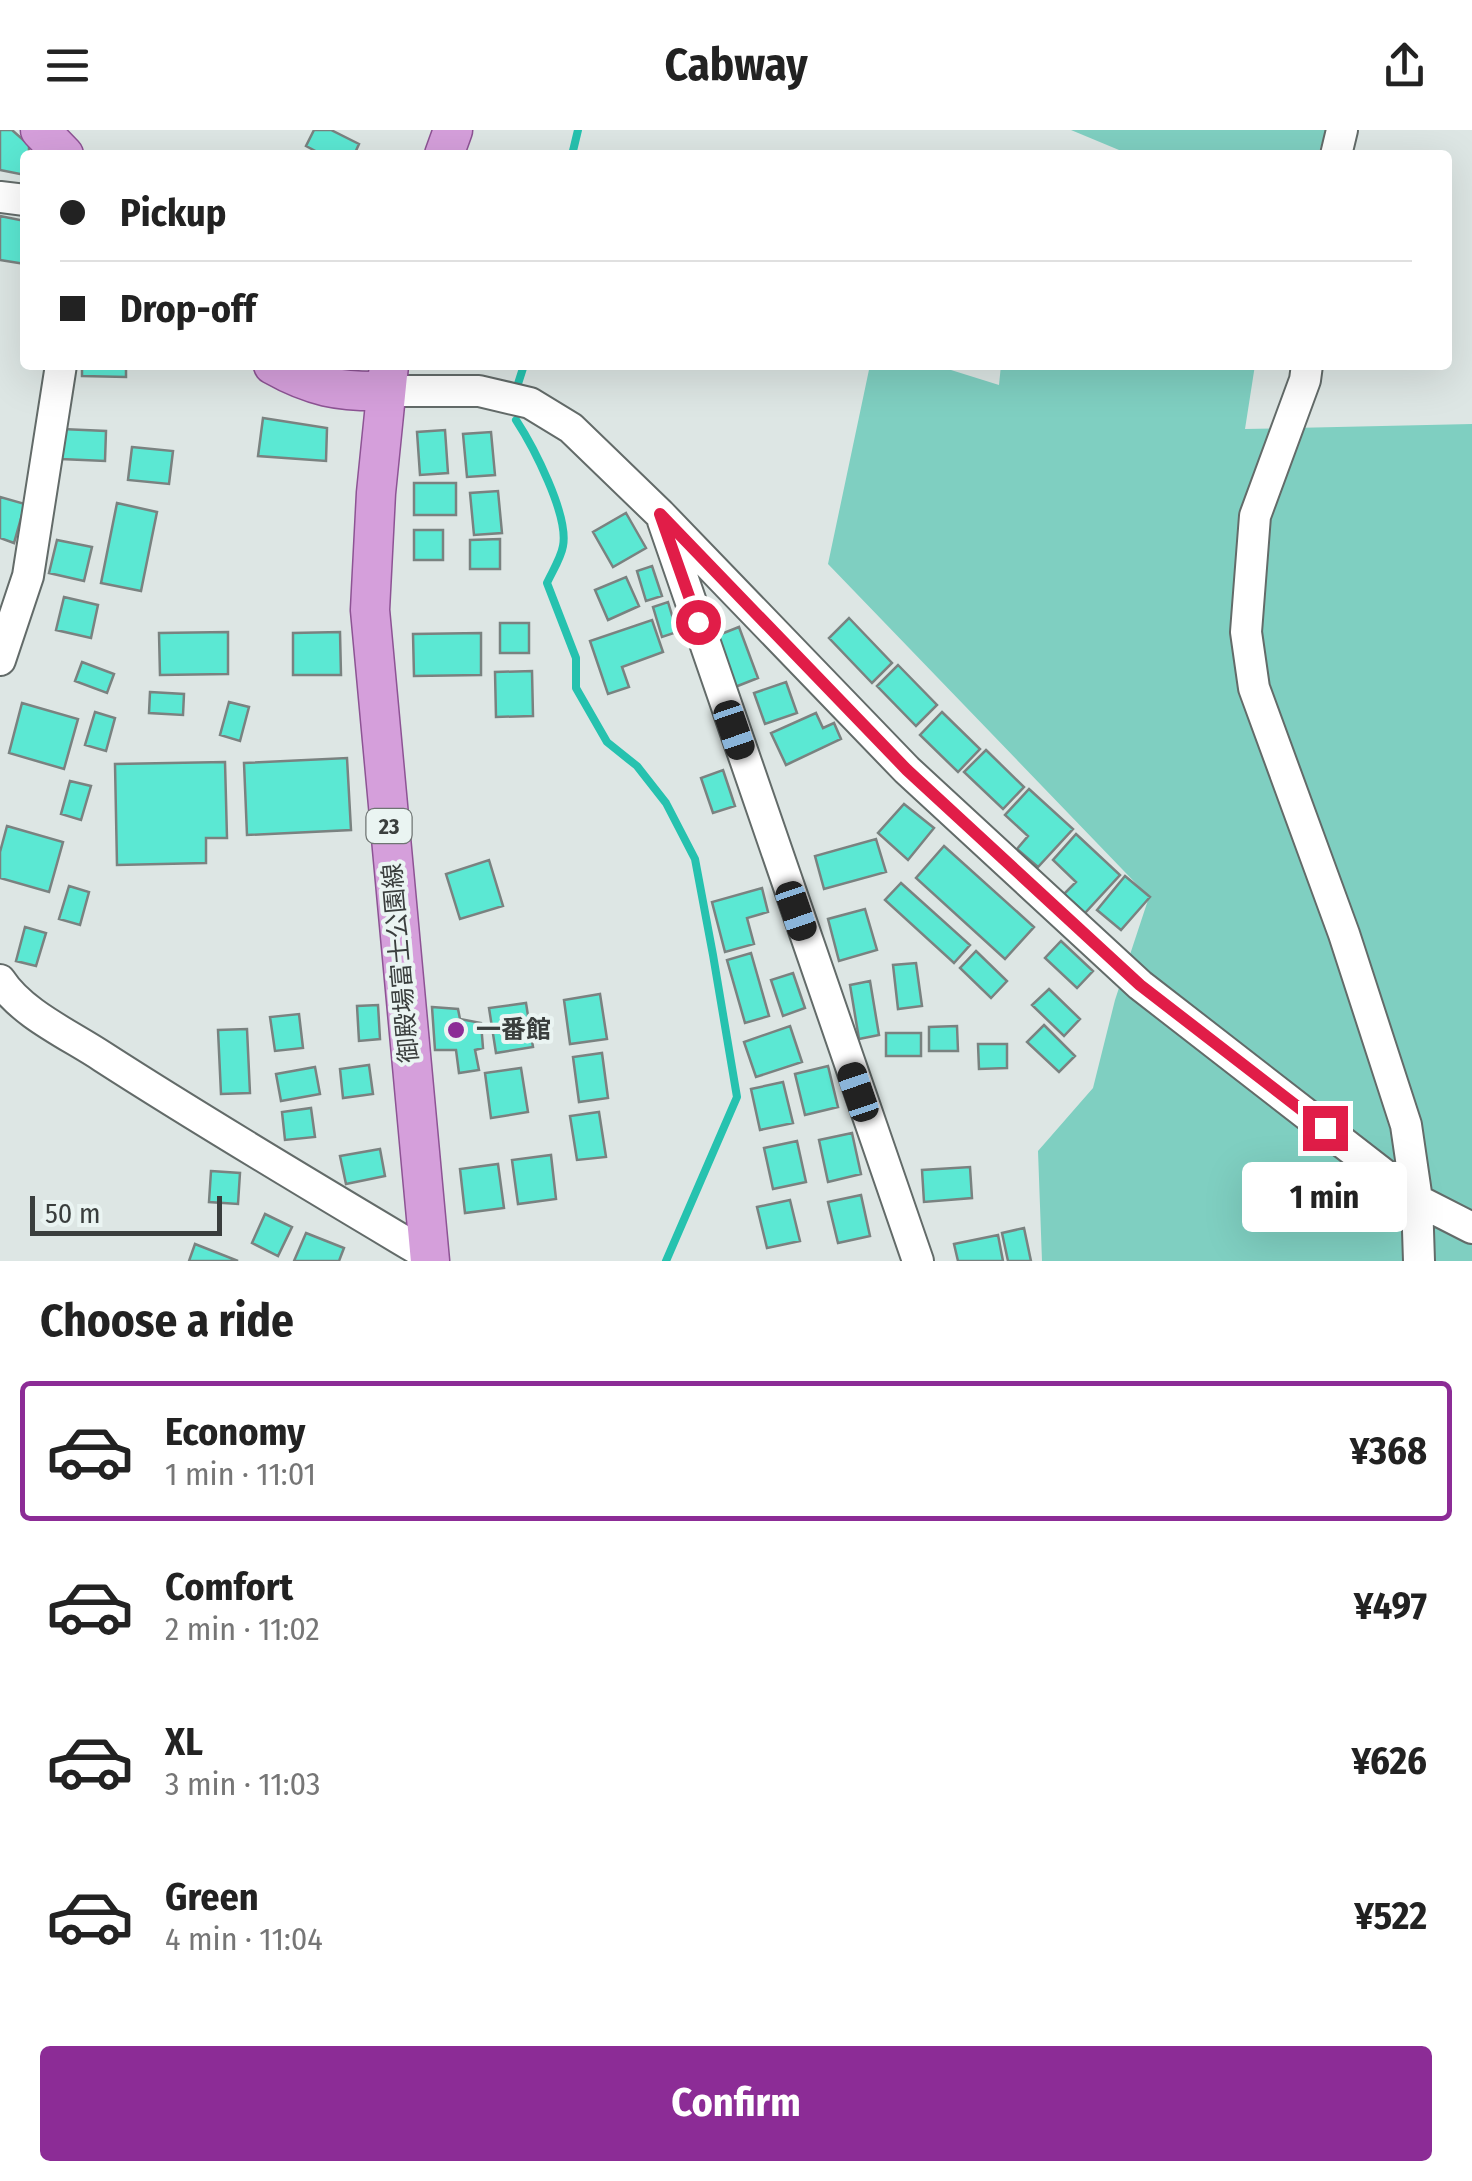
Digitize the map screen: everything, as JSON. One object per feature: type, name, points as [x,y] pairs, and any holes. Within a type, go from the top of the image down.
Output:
[{"type":"main road","points":[[40,130],[59,150]]},
{"type":"main road","points":[[283,370],[313,385],[352,392],[386,378]]},
{"type":"main road","name":"御殿場富士公園線","points":[[386,378],[370,610],[430,1259]]},
{"type":"street","points":[[0,660],[28,576],[60,370]]},
{"type":"street","points":[[1307,370],[1255,516],[1246,632],[1254,688],[1344,934],[1406,1126],[1417,1200],[1419,1261]]},
{"type":"street","points":[[386,378],[479,391],[530,404],[571,428],[660,514],[907,770],[1140,985],[1417,1200],[1472,1228]]},
{"type":"street","points":[[660,514],[918,1261]]},
{"type":"street","points":[[0,980],[39,1016],[430,1259]]},
{"type":"green space","points":[[1071,130],[1326,130],[1320,150],[1119,150]]},
{"type":"green space","points":[[869,370],[951,370],[999,385],[1000,370],[1254,370],[1245,429],[1472,424],[1472,1261],[1042,1261],[1038,1151],[1093,1088],[1115,1000],[1149,897],[828,564]]},
{"type":"building","points":[[0,130],[12,130],[29,145],[29,150],[20,150],[20,174],[0,170]]},
{"type":"building","points":[[314,130],[331,130],[359,144],[356,150],[314,150],[306,146]]},
{"type":"building","points":[[0,216],[20,220],[20,263],[0,260]]},
{"type":"building","points":[[82,370],[126,370],[126,377],[82,376]]},
{"type":"building","points":[[263,418],[327,428],[326,461],[258,456]]},
{"type":"building","points":[[62,429],[106,431],[105,461],[61,459]]},
{"type":"building","points":[[445,430],[448,473],[420,475],[417,432]]},
{"type":"building","points":[[491,432],[495,475],[467,477],[463,434]]},
{"type":"building","points":[[132,447],[173,451],[169,484],[128,480]]},
{"type":"building","points":[[414,483],[456,483],[456,515],[414,515]]},
{"type":"building","points":[[498,491],[502,533],[474,535],[470,493]]},
{"type":"building","points":[[0,497],[25,504],[14,543],[0,538]]},
{"type":"building","points":[[117,503],[157,512],[141,591],[101,583]]},
{"type":"building","points":[[626,513],[646,548],[613,567],[593,532]]},
{"type":"building","points":[[414,530],[443,530],[443,560],[414,560]]},
{"type":"building","points":[[500,539],[500,569],[470,569],[470,540]]},
{"type":"building","points":[[57,540],[92,547],[84,581],[49,573]]},
{"type":"building","points":[[652,566],[662,596],[646,601],[637,571]]},
{"type":"building","points":[[626,577],[639,606],[608,620],[595,590]]},
{"type":"building","points":[[64,597],[98,605],[91,638],[56,630]]},
{"type":"building","points":[[668,602],[677,632],[662,637],[653,607]]},
{"type":"building","points":[[849,618],[892,663],[872,683],[829,638]]},
{"type":"building","points":[[652,620],[663,652],[622,667],[629,687],[608,694],[590,641]]},
{"type":"building","points":[[500,623],[529,623],[529,653],[500,653]]},
{"type":"building","points":[[739,627],[758,678],[735,687],[716,636]]},
{"type":"building","points":[[228,632],[228,674],[160,675],[159,633]]},
{"type":"building","points":[[340,632],[341,675],[293,675],[293,633]]},
{"type":"building","points":[[481,633],[481,675],[414,676],[413,634]]},
{"type":"building","points":[[82,662],[114,674],[107,693],[75,681]]},
{"type":"building","points":[[898,665],[937,705],[916,726],[877,686]]},
{"type":"building","points":[[532,671],[533,716],[496,717],[495,672]]},
{"type":"building","points":[[786,682],[797,713],[765,724],[754,693]]},
{"type":"building","points":[[150,692],[184,694],[183,715],[149,713]]},
{"type":"building","points":[[229,702],[249,707],[240,741],[220,735]]},
{"type":"building","points":[[22,703],[78,719],[64,769],[9,753]]},
{"type":"building","points":[[95,712],[115,718],[106,751],[85,745]]},
{"type":"building","points":[[942,712],[980,749],[958,772],[920,735]]},
{"type":"building","points":[[816,713],[823,728],[834,723],[841,739],[786,765],[771,733]]},
{"type":"building","points":[[986,750],[1024,787],[1003,809],[964,772]]},
{"type":"building","points":[[347,758],[351,830],[247,835],[244,763]]},
{"type":"building","points":[[225,762],[227,838],[206,838],[206,863],[117,865],[115,764]]},
{"type":"building","points":[[723,770],[735,806],[713,813],[701,778]]},
{"type":"building","points":[[70,781],[91,786],[81,820],[61,814]]},
{"type":"building","points":[[1029,789],[1073,829],[1038,867],[1017,849],[1028,836],[1005,815]]},
{"type":"building","points":[[904,804],[934,828],[908,860],[878,833]]},
{"type":"building","points":[[7,826],[63,842],[49,892],[0,878],[0,852]]},
{"type":"building","points":[[1076,834],[1120,875],[1085,913],[1064,894],[1076,882],[1053,860]]},
{"type":"building","points":[[876,839],[886,872],[824,889],[815,856]]},
{"type":"building","points":[[944,846],[1034,927],[1005,959],[916,878]]},
{"type":"building","points":[[489,860],[503,906],[460,919],[446,874]]},
{"type":"building","points":[[1125,876],[1150,897],[1121,930],[1097,910]]},
{"type":"building","points":[[901,883],[970,945],[954,963],[885,900]]},
{"type":"building","points":[[69,886],[89,892],[80,925],[59,919]]},
{"type":"building","points":[[762,888],[768,912],[747,918],[754,944],[725,952],[712,902]]},
{"type":"building","points":[[865,909],[877,950],[839,961],[828,919]]},
{"type":"building","points":[[25,927],[46,933],[36,966],[16,961]]},
{"type":"building","points":[[1061,941],[1093,971],[1077,988],[1045,958]]},
{"type":"building","points":[[976,951],[1007,981],[991,998],[960,968]]},
{"type":"building","points":[[751,953],[769,1016],[745,1023],[727,960]]},
{"type":"building","points":[[916,963],[922,1006],[898,1009],[893,965]]},
{"type":"building","points":[[793,973],[805,1008],[783,1016],[771,980]]},
{"type":"building","points":[[870,981],[879,1035],[859,1039],[850,985]]},
{"type":"building","points":[[1049,989],[1080,1019],[1064,1036],[1032,1005]]},
{"type":"building","points":[[600,994],[607,1039],[570,1044],[564,1000]]},
{"type":"building","points":[[526,1003],[533,1047],[496,1053],[489,1008]]},
{"type":"building","points":[[378,1005],[380,1039],[359,1041],[357,1006]]},
{"type":"building","points":[[432,1007],[458,1009],[460,1019],[481,1023],[483,1048],[475,1050],[479,1070],[459,1073],[456,1050],[435,1050]]},
{"type":"building","points":[[299,1014],[303,1048],[275,1051],[270,1017]]},
{"type":"building","points":[[1044,1025],[1075,1056],[1059,1072],[1027,1042]]},
{"type":"building","points":[[790,1026],[802,1062],[756,1077],[744,1042]]},
{"type":"building","points":[[957,1026],[958,1051],[929,1051],[929,1027]]},
{"type":"building","points":[[247,1029],[250,1093],[221,1094],[218,1030]]},
{"type":"building","points":[[886,1033],[921,1033],[921,1056],[886,1056]]},
{"type":"building","points":[[978,1044],[1007,1044],[1007,1068],[979,1069]]},
{"type":"building","points":[[602,1053],[608,1098],[579,1102],[573,1057]]},
{"type":"building","points":[[369,1065],[373,1094],[343,1098],[340,1069]]},
{"type":"building","points":[[828,1066],[838,1107],[805,1115],[795,1074]]},
{"type":"building","points":[[315,1067],[320,1094],[281,1101],[276,1074]]},
{"type":"building","points":[[521,1068],[528,1112],[491,1118],[485,1073]]},
{"type":"building","points":[[783,1082],[793,1123],[760,1130],[751,1089]]},
{"type":"building","points":[[311,1108],[315,1137],[285,1140],[282,1112]]},
{"type":"building","points":[[599,1112],[606,1157],[577,1160],[570,1116]]},
{"type":"building","points":[[852,1133],[861,1174],[828,1182],[819,1140]]},
{"type":"building","points":[[797,1141],[806,1182],[773,1189],[764,1148]]},
{"type":"building","points":[[380,1149],[385,1176],[346,1184],[340,1156]]},
{"type":"building","points":[[551,1155],[556,1199],[518,1204],[512,1160]]},
{"type":"building","points":[[498,1164],[504,1208],[465,1213],[460,1169]]},
{"type":"building","points":[[970,1167],[972,1198],[924,1202],[922,1170]]},
{"type":"building","points":[[211,1171],[240,1173],[238,1204],[209,1202]]},
{"type":"building","points":[[861,1195],[870,1236],[838,1243],[828,1202]]},
{"type":"building","points":[[790,1200],[800,1241],[767,1248],[757,1207]]},
{"type":"building","points":[[265,1214],[292,1227],[278,1256],[252,1243]]},
{"type":"building","points":[[1024,1228],[1031,1261],[1008,1261],[1002,1233]]},
{"type":"building","points":[[306,1233],[344,1248],[339,1261],[294,1261]]},
{"type":"building","points":[[998,1235],[1003,1261],[958,1261],[954,1244]]},
{"type":"building","points":[[195,1244],[238,1261],[189,1261]]},
{"type":"waterway","points":[[573,150],[578,130]]},
{"type":"waterway","points":[[516,390],[522,370]]},
{"type":"waterway","points":[[516,420],[540,463],[561,517],[563,546],[547,583],[576,658],[576,688],[607,742],[637,766],[666,803],[695,859],[713,955],[737,1097],[666,1261]]},
{"type":"place","name":"一番館","points":[[456,1030]]},
{"type":"route","points":[[698,622],[660,514],[907,770],[1140,985],[1325,1128]]}]
